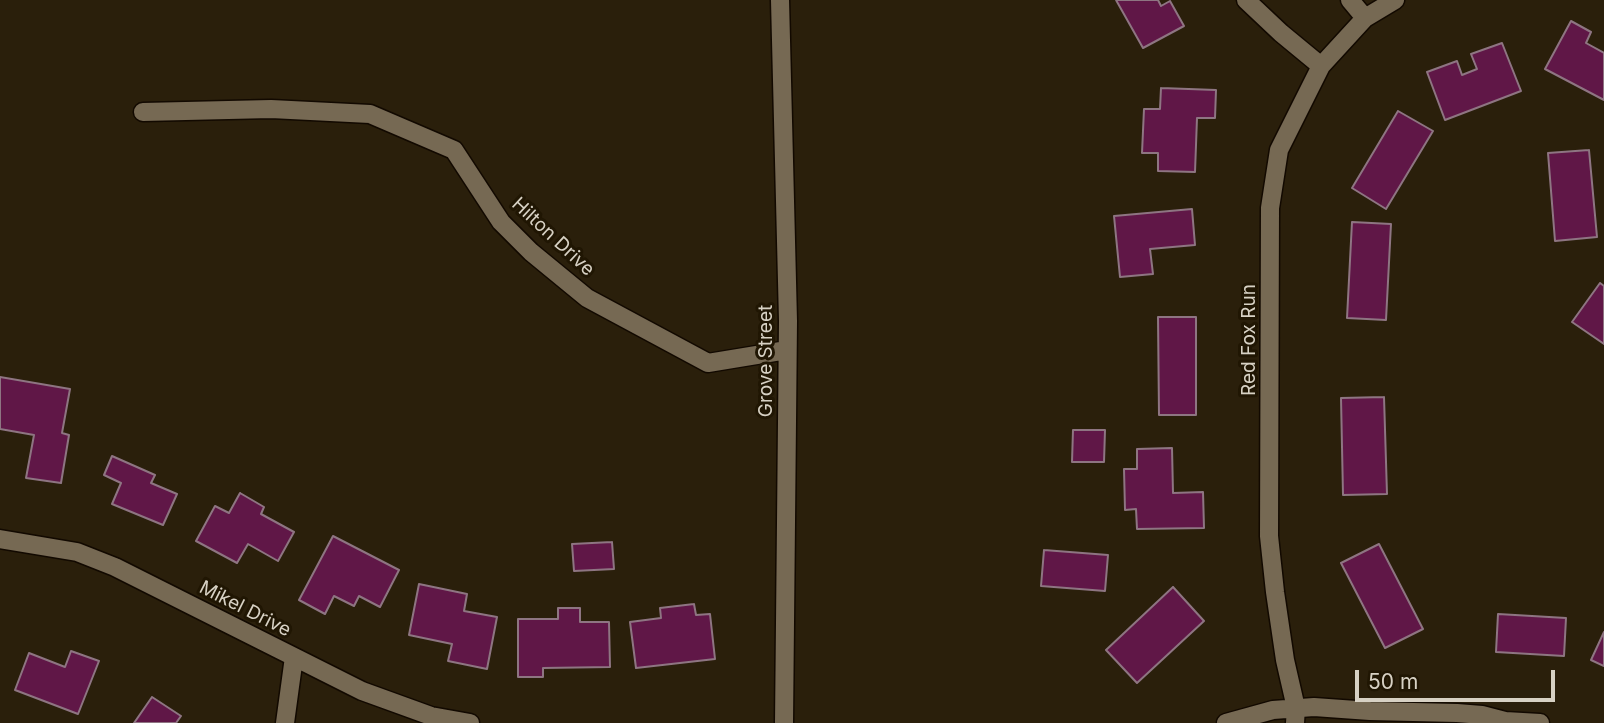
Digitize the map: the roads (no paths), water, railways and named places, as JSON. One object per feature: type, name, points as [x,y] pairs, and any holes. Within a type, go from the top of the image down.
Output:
[{"type":"street","name":"Grove Street","points":[[780,0],[787,350],[784,723]]},
{"type":"street","points":[[1246,0],[1321,66]]},
{"type":"street","points":[[1350,0],[1365,18]]},
{"type":"street","name":"Red Fox Run","points":[[1296,715],[1285,660],[1269,536],[1270,208],[1279,150],[1321,66],[1365,18],[1395,0]]},
{"type":"street","name":"Hilton Drive","points":[[143,112],[271,109],[370,114],[454,150],[501,222],[531,252],[587,298],[708,363],[787,350]]},
{"type":"street","name":"Mikel Drive","points":[[0,539],[77,552],[115,567],[362,691],[431,716],[470,723]]},
{"type":"street","points":[[285,723],[294,657]]},
{"type":"street","points":[[1226,723],[1273,710],[1296,715],[1457,713],[1482,715],[1505,721],[1540,723]]}]
